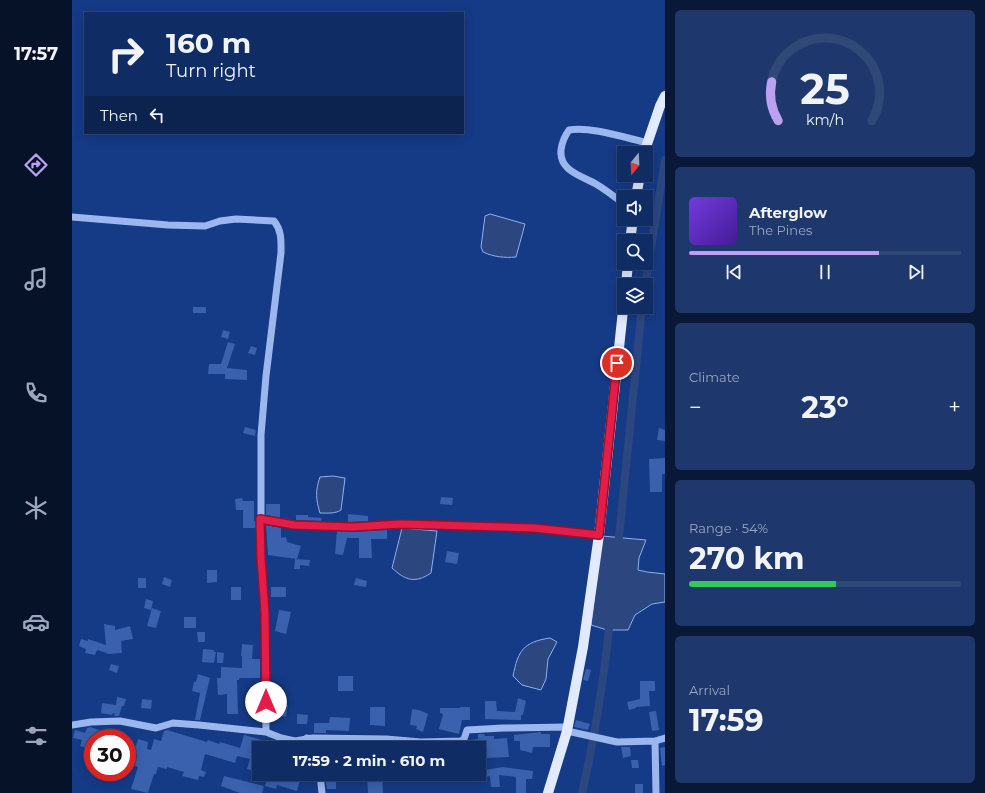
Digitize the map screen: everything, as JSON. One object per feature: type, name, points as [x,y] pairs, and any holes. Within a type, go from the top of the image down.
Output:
[{"type":"main road","points":[[647,146],[660,106],[665,96]]},
{"type":"main road","points":[[548,793],[569,730],[583,647],[599,535],[623,314]]},
{"type":"street","points":[[617,199],[597,184],[580,177],[564,165],[561,153],[562,143],[569,130],[579,129],[602,132],[640,146]]},
{"type":"street","points":[[72,217],[168,225],[205,226],[220,221],[236,219],[274,221],[278,226],[281,234],[281,253],[260,435],[260,519],[265,613],[266,732]]},
{"type":"street","points":[[260,519],[294,525],[353,527],[401,524],[534,528],[599,535]]},
{"type":"street","points":[[72,725],[91,722],[120,721],[156,728],[173,723],[266,732],[295,741],[307,738],[386,738],[421,742],[461,741],[464,739],[467,730],[503,728],[569,730],[617,742],[655,741],[665,738]]},
{"type":"street","points":[[655,741],[656,793]]},
{"type":"street","points":[[321,781],[322,793]]},
{"type":"water","points":[[490,214],[525,224],[516,257],[499,257],[483,252],[481,247],[485,216]]},
{"type":"water","points":[[333,476],[345,478],[341,510],[334,513],[320,513],[317,487],[320,477]]},
{"type":"water","points":[[402,528],[437,531],[431,573],[420,579],[406,578],[392,568]]},
{"type":"water","points":[[602,536],[646,540],[639,558],[638,570],[665,574],[665,602],[652,604],[635,615],[628,630],[607,630],[591,625]]},
{"type":"water","points":[[550,638],[557,642],[548,659],[546,679],[541,690],[522,685],[513,676],[520,654],[528,645]]},
{"type":"building","points":[[193,307],[206,307],[206,313],[193,313]]},
{"type":"building","points":[[223,330],[230,332],[228,339],[221,337]]},
{"type":"building","points":[[228,342],[235,344],[227,368],[247,370],[247,380],[225,379],[225,374],[208,374],[209,364],[221,364]]},
{"type":"building","points":[[251,346],[257,348],[255,355],[248,353]]},
{"type":"building","points":[[245,427],[256,430],[255,436],[243,433]]},
{"type":"building","points":[[659,428],[665,430],[665,441],[657,440]]},
{"type":"building","points":[[665,458],[665,474],[662,474],[662,492],[650,492],[649,459]]},
{"type":"building","points":[[441,497],[453,498],[452,505],[440,504]]},
{"type":"building","points":[[242,498],[243,501],[254,501],[254,521],[256,522],[256,528],[243,528],[243,510],[236,510],[235,499]]},
{"type":"building","points":[[266,504],[280,504],[280,518],[266,515]]},
{"type":"building","points":[[348,514],[368,516],[368,521],[348,522]]},
{"type":"building","points":[[296,515],[308,515],[308,517],[322,518],[321,521],[296,520]]},
{"type":"building","points":[[266,525],[281,528],[281,538],[286,537],[287,542],[301,546],[297,559],[268,555]]},
{"type":"building","points":[[387,530],[387,539],[371,539],[372,558],[359,558],[359,538],[347,538],[343,555],[335,554],[337,531],[353,532]]},
{"type":"building","points":[[447,551],[459,553],[457,564],[445,562]]},
{"type":"building","points":[[295,559],[310,560],[309,566],[300,565],[300,569],[294,569]]},
{"type":"building","points":[[207,570],[217,570],[217,582],[207,583]]},
{"type":"building","points":[[164,577],[172,580],[170,587],[162,584]]},
{"type":"building","points":[[138,578],[146,578],[146,588],[138,588]]},
{"type":"building","points":[[356,578],[367,581],[366,587],[354,585]]},
{"type":"building","points":[[231,587],[241,587],[241,600],[231,600]]},
{"type":"building","points":[[271,587],[286,587],[286,597],[271,597]]},
{"type":"building","points":[[146,599],[153,601],[151,610],[144,608]]},
{"type":"building","points":[[152,608],[161,611],[156,628],[147,626]]},
{"type":"building","points":[[279,610],[291,612],[286,634],[275,631]]},
{"type":"building","points":[[184,617],[196,617],[196,628],[184,628]]},
{"type":"building","points":[[104,624],[115,626],[115,630],[130,626],[133,639],[121,641],[122,653],[107,654],[97,650],[95,655],[85,653],[86,649],[79,646],[81,639],[88,641],[88,639],[106,645]]},
{"type":"building","points":[[197,632],[205,632],[205,642],[198,642]]},
{"type":"building","points":[[242,644],[253,645],[252,659],[260,659],[260,678],[239,678],[239,680],[237,680],[238,714],[227,714],[227,694],[218,695],[217,678],[221,678],[221,667],[242,668]]},
{"type":"building","points":[[203,649],[214,650],[214,652],[216,652],[214,663],[202,662]]},
{"type":"building","points":[[217,652],[224,653],[223,663],[217,663]]},
{"type":"building","points":[[111,664],[119,666],[117,673],[109,670]]},
{"type":"building","points":[[586,669],[591,670],[588,681],[583,680]]},
{"type":"building","points":[[198,674],[210,678],[200,720],[195,720],[200,693],[192,691]]},
{"type":"building","points":[[338,676],[353,676],[353,691],[338,691]]},
{"type":"building","points":[[640,681],[655,681],[655,691],[649,691],[650,706],[636,707],[629,710],[627,702],[640,699]]},
{"type":"building","points":[[117,697],[126,699],[119,716],[114,716],[115,714],[113,713],[112,715],[101,713],[102,703],[116,705]]},
{"type":"building","points":[[518,698],[526,701],[523,715],[521,715],[521,720],[485,719],[485,701],[496,701],[497,711],[515,712]]},
{"type":"building","points":[[142,699],[152,700],[151,709],[141,708]]},
{"type":"building","points":[[275,702],[288,705],[286,717],[272,714]]},
{"type":"building","points":[[370,707],[385,707],[385,726],[370,725]]},
{"type":"building","points":[[470,707],[470,720],[462,720],[459,734],[439,729],[443,714],[440,713],[440,708]]},
{"type":"building","points":[[412,709],[428,714],[423,732],[416,729],[417,726],[410,725]]},
{"type":"building","points":[[656,711],[659,730],[652,731],[649,712]]},
{"type":"building","points":[[297,714],[308,715],[307,724],[297,724]]},
{"type":"building","points":[[330,717],[350,718],[349,731],[326,730],[326,733],[314,733],[314,723],[329,723]]},
{"type":"building","points":[[576,720],[590,724],[588,730],[574,727]]},
{"type":"building","points":[[90,727],[96,729],[87,729]]},
{"type":"building","points":[[75,730],[84,733],[84,747],[80,746],[82,740],[73,738]]},
{"type":"building","points":[[167,730],[207,742],[208,740],[219,744],[220,742],[240,748],[244,735],[262,740],[252,741],[252,771],[247,769],[250,759],[237,756],[235,763],[205,754],[201,770],[206,772],[204,777],[199,776],[198,780],[182,776],[184,772],[167,767],[167,769],[158,767],[156,774],[154,774],[148,793],[131,789],[134,781],[136,781],[138,767],[136,766],[136,746],[138,739],[148,742],[147,749],[151,750],[154,739],[161,741],[164,731]]},
{"type":"building","points":[[541,732],[541,734],[550,734],[550,747],[533,747],[532,753],[520,750],[520,741],[514,741],[514,735]]},
{"type":"building","points":[[478,734],[494,736],[494,739],[507,738],[509,757],[486,758],[486,741],[468,741],[478,739]]},
{"type":"building","points":[[621,747],[630,747],[631,756],[623,758]]},
{"type":"building","points":[[665,747],[665,765],[662,766],[660,748]]},
{"type":"building","points":[[631,760],[638,760],[639,768],[632,768]]},
{"type":"building","points":[[503,767],[533,771],[532,779],[526,779],[526,793],[516,793],[516,777],[499,775],[500,787],[491,787],[490,776],[486,777],[486,770]]},
{"type":"building","points":[[224,776],[264,786],[262,793],[240,793],[221,786]]},
{"type":"building","points":[[266,781],[300,781],[297,791],[277,785],[276,789],[265,786]]},
{"type":"building","points":[[326,781],[336,781],[336,789],[327,789]]},
{"type":"building","points":[[367,781],[382,781],[383,793],[368,793]]},
{"type":"building","points":[[635,784],[643,784],[643,793],[635,793]]},
{"type":"waterway","points":[[646,278],[665,160]]},
{"type":"waterway","points":[[618,547],[641,314]]},
{"type":"waterway","points":[[582,793],[599,707],[610,620]]},
{"type":"route","points":[[266,702],[265,613],[260,519],[294,525],[353,527],[401,524],[534,528],[599,535],[617,363]]}]
